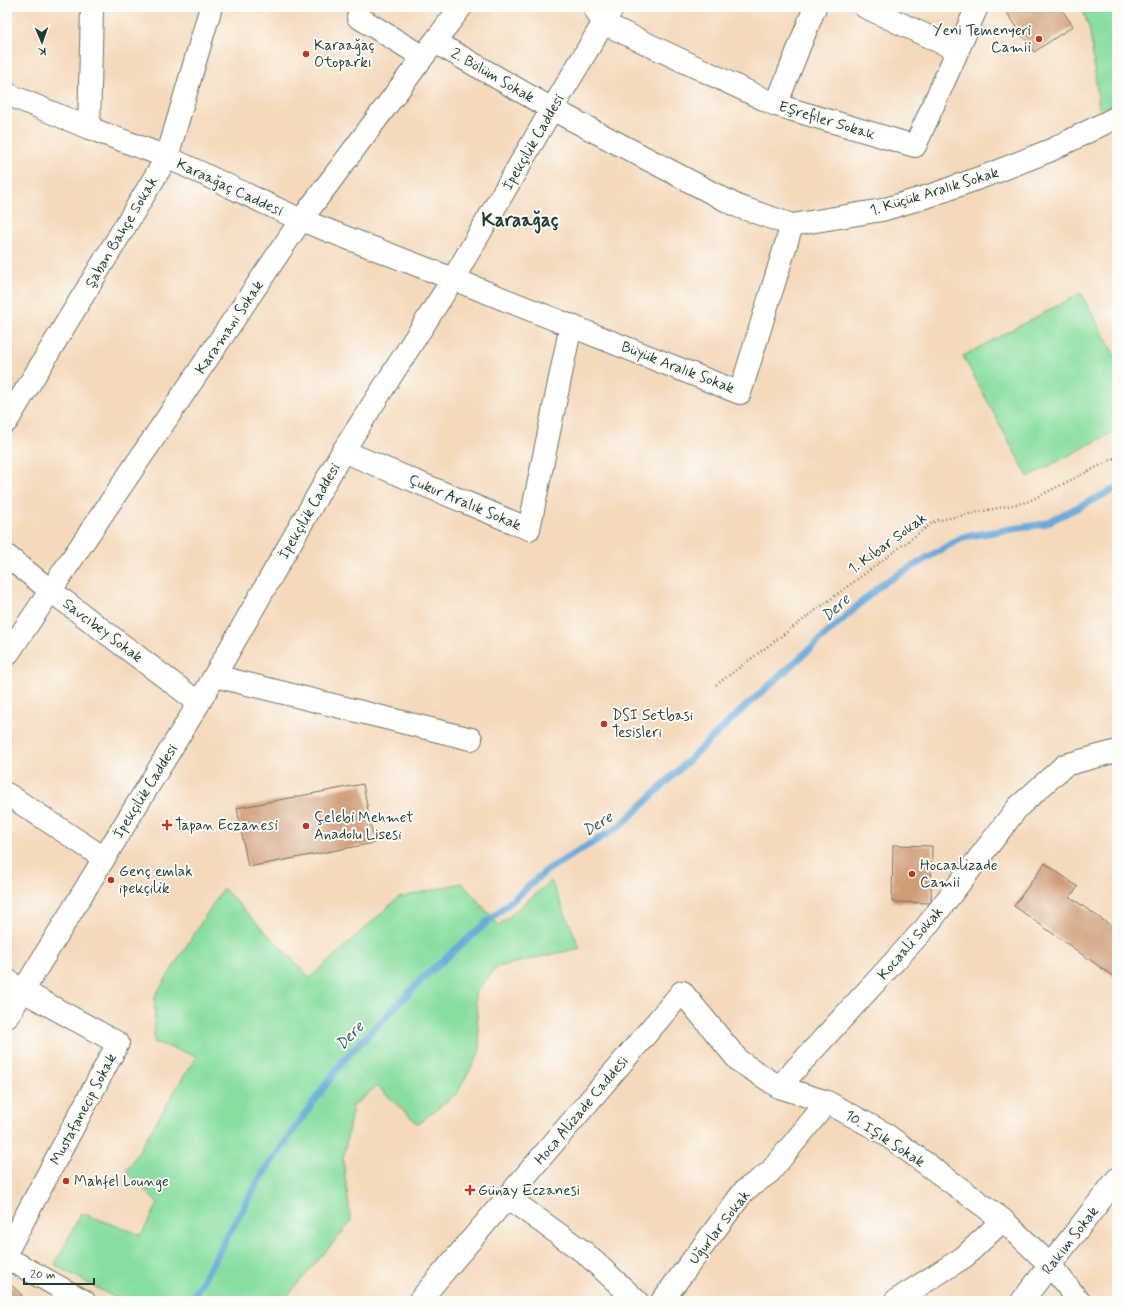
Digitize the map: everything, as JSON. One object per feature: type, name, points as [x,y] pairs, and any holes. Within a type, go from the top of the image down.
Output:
[{"type":"street","points":[[89,128],[92,7]]},
{"type":"street","name":"Şaban Bahçe Sokak","points":[[7,421],[167,158],[211,7]]},
{"type":"street","name":"Karamani Sokak","points":[[7,655],[301,220],[461,7]]},
{"type":"street","points":[[776,105],[815,7]]},
{"type":"street","points":[[865,7],[957,50]]},
{"type":"street","name":"Eşrefiler Sokak","points":[[603,12],[776,105],[914,146],[977,7]]},
{"type":"street","name":"İpekçilik Caddesi","points":[[7,1017],[15,985],[104,858],[199,703],[343,451],[453,279],[552,109],[603,12]]},
{"type":"street","name":"2. Bölüm Sokak","points":[[358,17],[552,109]]},
{"type":"street","name":"Karaağaç Caddesi","points":[[7,94],[167,158],[301,220],[453,279]]},
{"type":"street","name":"1. Küçük Aralık Sokak","points":[[552,109],[737,206],[792,225],[882,210],[932,195],[994,173],[1051,150],[1117,117]]},
{"type":"street","name":"Büyük Aralık Sokak","points":[[453,279],[740,393],[792,225]]},
{"type":"street","name":"Çukur Aralık Sokak","points":[[343,451],[529,529],[571,325]]},
{"type":"street","name":"Savcıbey Sokak","points":[[7,556],[199,703]]},
{"type":"street","points":[[215,676],[471,739]]},
{"type":"street","name":"Kocaali Sokak","points":[[778,1087],[926,927],[1018,807],[1064,765],[1117,751]]},
{"type":"street","points":[[7,794],[104,858]]},
{"type":"street","name":"Mustafanecip Sokak","points":[[7,1250],[118,1043],[15,985]]},
{"type":"street","name":"10. Işık Sokak","points":[[682,992],[739,1061],[778,1087],[827,1102],[884,1134],[1003,1220],[1050,1266],[1079,1301]]},
{"type":"street","name":"Hoca Alizade Caddesi","points":[[419,1301],[682,992]]},
{"type":"street","name":"Uğurlar Sokak","points":[[662,1301],[744,1191],[770,1172],[827,1102]]},
{"type":"street","name":"Rakım Sokak","points":[[1022,1301],[1116,1182]]},
{"type":"street","points":[[507,1197],[585,1253],[637,1301]]},
{"type":"street","points":[[895,1301],[964,1257],[1003,1220]]},
{"type":"street","points":[[7,1258],[84,1301]]},
{"type":"path","name":"1. Kibar Sokak","points":[[716,685],[934,520],[1028,502],[1117,457]]},
{"type":"green space","points":[[1082,7],[1117,7],[1117,105],[1099,108],[1090,31]]},
{"type":"green space","points":[[1081,293],[1117,360],[1117,430],[1028,477],[963,356]]},
{"type":"green space","points":[[551,881],[580,948],[497,967],[475,993],[480,1051],[458,1092],[418,1124],[377,1086],[353,1106],[343,1160],[351,1222],[283,1301],[121,1301],[55,1265],[81,1213],[141,1235],[158,1204],[126,1172],[196,1056],[154,1042],[155,996],[223,888],[310,978],[398,898],[462,883],[499,925]]},
{"type":"building","name":"Yeni Temenyeri Camii","points":[[1003,7],[1060,7],[1073,26],[1034,52]]},
{"type":"building","name":"Çelebi Mehmet Anadolu Lisesi","points":[[363,784],[374,843],[248,867],[237,808]]},
{"type":"building","name":"Hocaalizade Camii","points":[[893,845],[932,846],[931,903],[892,902]]},
{"type":"building","points":[[1045,863],[1078,887],[1070,897],[1117,930],[1117,979],[1014,906]]},
{"type":"building","points":[[7,1281],[22,1295],[17,1301],[7,1301]]},
{"type":"waterway","name":"Dere","points":[[191,1301],[262,1175],[342,1062],[424,977],[547,870],[620,826],[734,717],[882,584],[963,537],[1044,524],[1117,488]]},
{"type":"place","name":"Yeni Temenyeri Camii","points":[[1039,39]]},
{"type":"place","name":"Karaağaç Otoparkı","points":[[306,54]]},
{"type":"place","name":"DSI Setbasi Tesisleri","points":[[604,724]]},
{"type":"place","name":"Tapan Eczanesi","points":[[167,825]]},
{"type":"place","name":"Çelebi Mehmet Anadolu Lisesi","points":[[306,826]]},
{"type":"place","name":"Hocaalizade Camii","points":[[912,874]]},
{"type":"place","name":"Genç emlak ipekçilik","points":[[111,880]]},
{"type":"place","name":"Mahfel Lounge","points":[[66,1181]]},
{"type":"place","name":"Günay Eczanesi","points":[[470,1190]]},
{"type":"district","name":"Karaağaç","points":[[520,219]]}]
